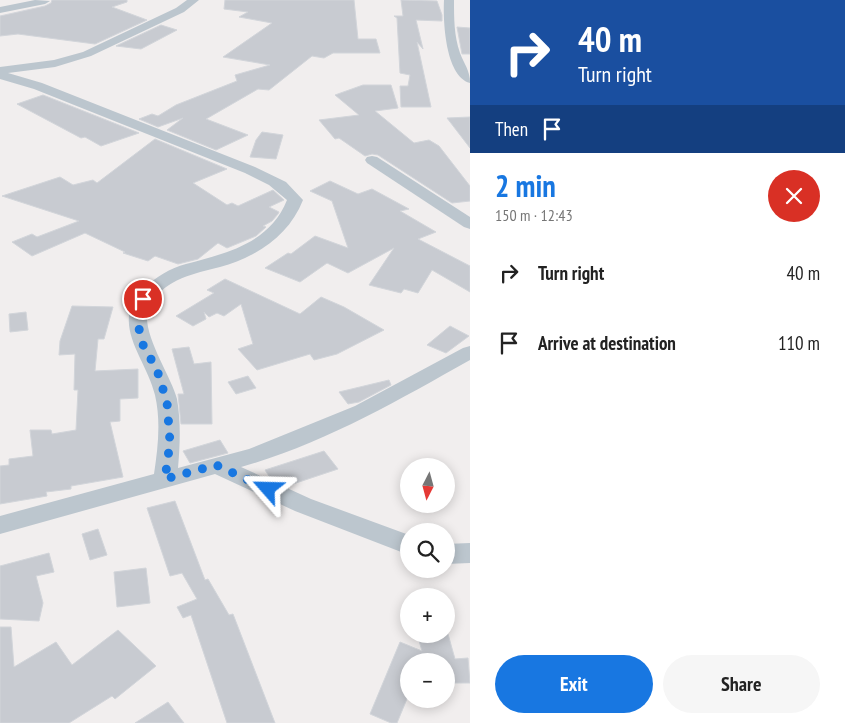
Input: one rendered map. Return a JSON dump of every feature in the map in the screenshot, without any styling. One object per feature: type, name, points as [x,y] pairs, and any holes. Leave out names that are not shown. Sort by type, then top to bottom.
[{"type":"street","points":[[0,73],[55,63],[87,54],[180,10],[194,0]]},
{"type":"street","points":[[449,0],[448,22],[458,64],[470,79]]},
{"type":"street","points":[[0,10],[45,1]]},
{"type":"street","points":[[0,73],[227,160],[271,180],[288,190],[295,200],[292,212],[277,230],[256,245],[217,262],[181,271],[143,299],[136,314],[142,343],[157,370],[167,402],[170,442],[165,479]]},
{"type":"street","points":[[372,160],[470,224]]},
{"type":"street","points":[[0,525],[256,455],[363,411],[470,352]]},
{"type":"street","points":[[216,465],[303,505],[400,542]]},
{"type":"street","points":[[455,554],[470,554]]},
{"type":"building","points":[[52,0],[127,0],[127,2],[112,7],[147,20],[95,44],[18,34],[0,36],[0,16],[45,6],[51,3]]},
{"type":"building","points":[[225,0],[354,0],[358,39],[376,39],[380,53],[333,53],[324,58],[312,56],[269,90],[258,89],[206,119],[248,135],[216,150],[167,130],[183,118],[158,127],[139,119],[152,114],[158,116],[176,105],[237,81],[235,75],[270,65],[223,57],[272,23],[239,17],[248,12],[224,9]]},
{"type":"building","points":[[401,0],[437,1],[442,15],[442,21],[416,20],[423,49],[417,42],[431,107],[401,107],[400,86],[408,86],[410,75],[400,73],[397,18],[394,16],[403,16]]},
{"type":"building","points":[[161,25],[177,30],[141,49],[116,46]]},
{"type":"building","points":[[457,27],[470,28],[470,54],[462,54]]},
{"type":"building","points":[[363,85],[391,85],[398,108],[375,111],[414,143],[429,140],[439,146],[470,186],[470,201],[452,203],[378,155],[365,156],[339,138],[335,139],[319,120],[359,115],[335,95]]},
{"type":"building","points":[[43,95],[139,133],[101,146],[85,137],[81,138],[17,104]]},
{"type":"building","points":[[470,117],[470,148],[447,118]]},
{"type":"building","points":[[262,132],[283,135],[276,159],[250,157],[256,140]]},
{"type":"building","points":[[155,139],[227,169],[193,183],[227,205],[232,203],[238,206],[273,190],[284,200],[269,207],[279,212],[278,214],[272,221],[263,226],[266,227],[256,236],[227,248],[218,243],[198,259],[178,264],[155,256],[148,261],[123,253],[125,252],[85,233],[32,256],[12,242],[32,234],[37,237],[79,221],[2,196],[60,177],[73,185],[93,180],[97,183]]},
{"type":"building","points":[[330,181],[358,194],[372,189],[409,209],[400,211],[436,232],[418,239],[470,266],[470,292],[432,270],[418,293],[404,289],[401,293],[369,285],[394,248],[348,273],[327,263],[300,282],[265,268],[288,253],[291,254],[315,236],[348,248],[332,201],[310,191]]},
{"type":"building","points":[[225,279],[300,314],[321,297],[344,307],[384,330],[337,354],[314,360],[310,354],[257,370],[238,349],[253,344],[241,304],[224,316],[217,313],[209,317],[204,312],[206,319],[193,326],[176,316],[214,293],[207,290]]},
{"type":"building","points":[[72,306],[113,307],[104,339],[98,339],[95,371],[138,369],[138,398],[120,399],[120,421],[110,422],[123,477],[71,486],[71,489],[46,492],[47,496],[0,504],[0,466],[9,465],[9,459],[33,456],[30,430],[51,430],[52,434],[76,430],[78,390],[74,390],[75,354],[59,355],[60,341]]},
{"type":"building","points":[[26,312],[28,330],[10,332],[9,314]]},
{"type":"building","points":[[450,326],[469,336],[446,353],[427,345]]},
{"type":"building","points":[[189,347],[194,364],[211,362],[212,424],[181,424],[178,394],[184,394],[172,349]]},
{"type":"building","points":[[248,376],[256,388],[236,394],[228,382]]},
{"type":"building","points":[[389,380],[391,385],[359,402],[348,404],[339,392]]},
{"type":"building","points":[[220,440],[228,453],[190,463],[183,451]]},
{"type":"building","points":[[324,451],[338,469],[287,486],[271,479],[265,470]]},
{"type":"building","points":[[175,501],[205,580],[208,579],[229,615],[233,614],[275,723],[227,723],[191,615],[183,618],[177,607],[197,599],[182,573],[170,576],[147,508]]},
{"type":"building","points":[[98,529],[107,555],[90,560],[82,534]]},
{"type":"building","points":[[49,553],[54,572],[36,576],[43,603],[39,621],[0,619],[0,566]]},
{"type":"building","points":[[146,568],[150,603],[117,607],[114,572]]},
{"type":"building","points":[[0,627],[11,627],[14,667],[56,642],[72,665],[118,630],[156,666],[115,699],[112,696],[69,723],[0,723]]},
{"type":"building","points":[[400,642],[422,651],[420,643],[451,643],[453,653],[400,653],[400,708],[403,708],[397,723],[391,723],[370,714]]},
{"type":"building","points":[[468,658],[470,683],[455,683],[455,659]]},
{"type":"building","points":[[168,702],[184,723],[135,723]]},
{"type":"route","points":[[143,299],[136,314],[142,343],[157,370],[167,402],[170,442],[165,479],[216,465],[268,489]]}]
